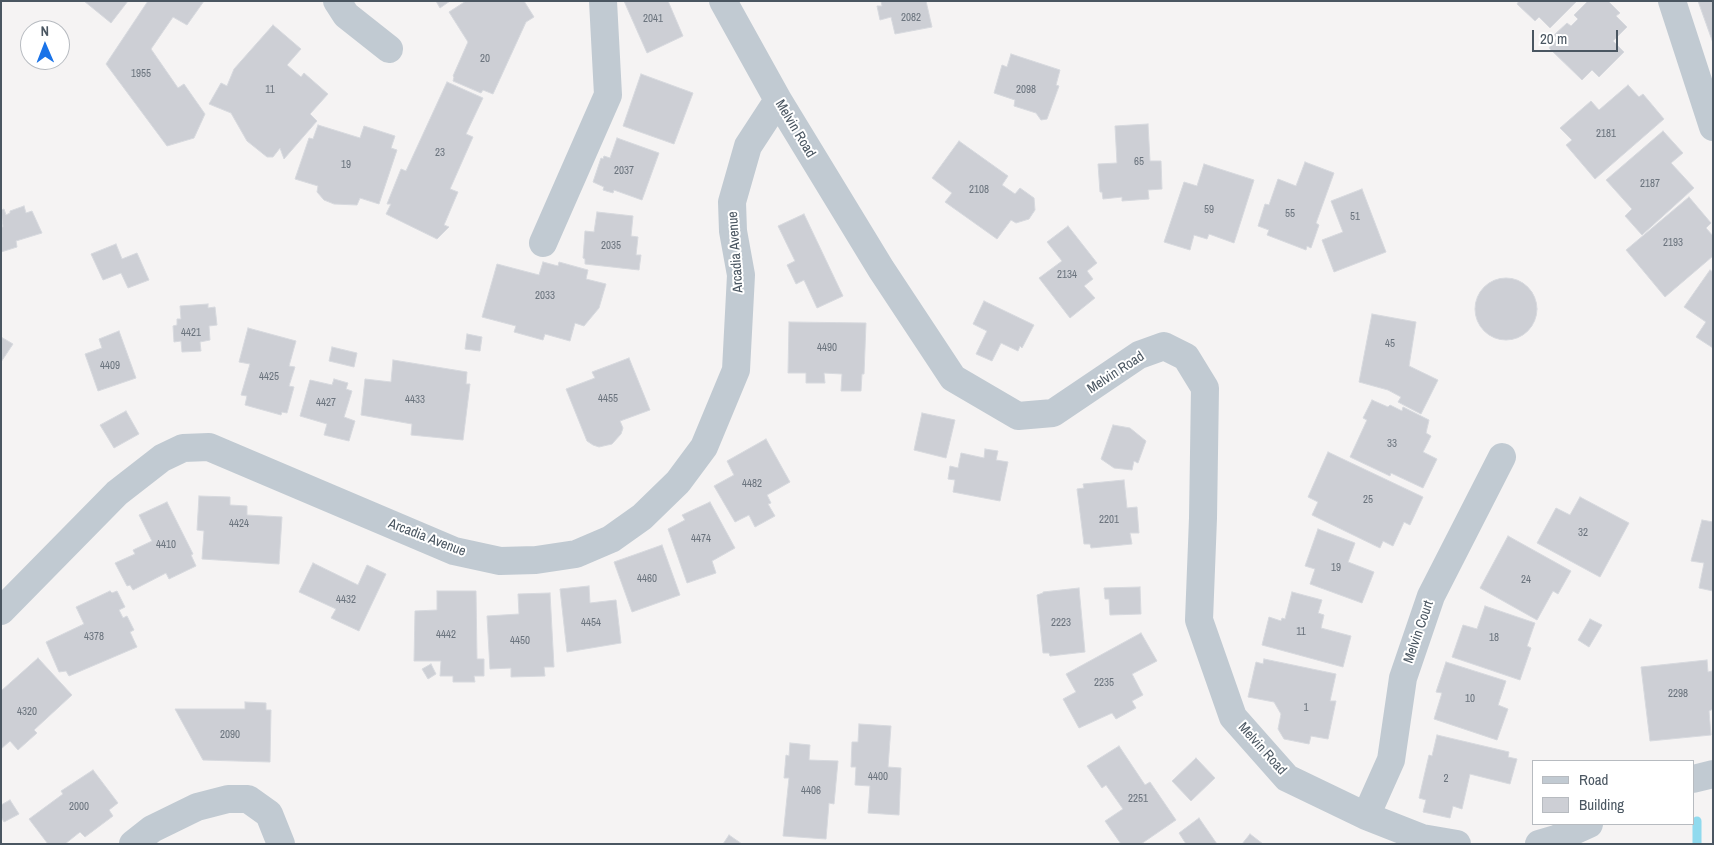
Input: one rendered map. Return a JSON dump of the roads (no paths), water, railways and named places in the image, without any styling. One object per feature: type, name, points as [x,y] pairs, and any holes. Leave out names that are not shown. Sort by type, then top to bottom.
[{"type":"street","points":[[337,1],[346,15],[389,50]]},
{"type":"street","points":[[542,243],[608,95],[603,1]]},
{"type":"street","name":"Melvin Road","points":[[723,1],[778,100],[881,270],[953,378],[1018,416],[1053,413],[1139,354],[1164,346],[1186,357],[1204,388],[1204,509],[1199,620],[1233,717],[1287,778],[1366,816],[1422,838],[1457,844]]},
{"type":"street","points":[[1672,1],[1713,127]]},
{"type":"street","name":"Arcadia Avenue","points":[[1,611],[117,493],[162,458],[183,448],[209,447],[454,551],[500,561],[536,560],[576,554],[611,539],[642,517],[678,482],[704,447],[736,370],[740,275],[733,231],[732,202],[748,146],[778,100]]},
{"type":"street","name":"Melvin Court","points":[[1366,816],[1391,760],[1403,678],[1431,596],[1502,458]]},
{"type":"street","points":[[1694,779],[1713,774]]},
{"type":"street","points":[[133,844],[152,829],[197,807],[228,799],[248,799],[269,814],[286,842]]},
{"type":"street","points":[[1539,844],[1556,839],[1587,825]]},
{"type":"waterway","points":[[1697,821],[1697,844]]}]
